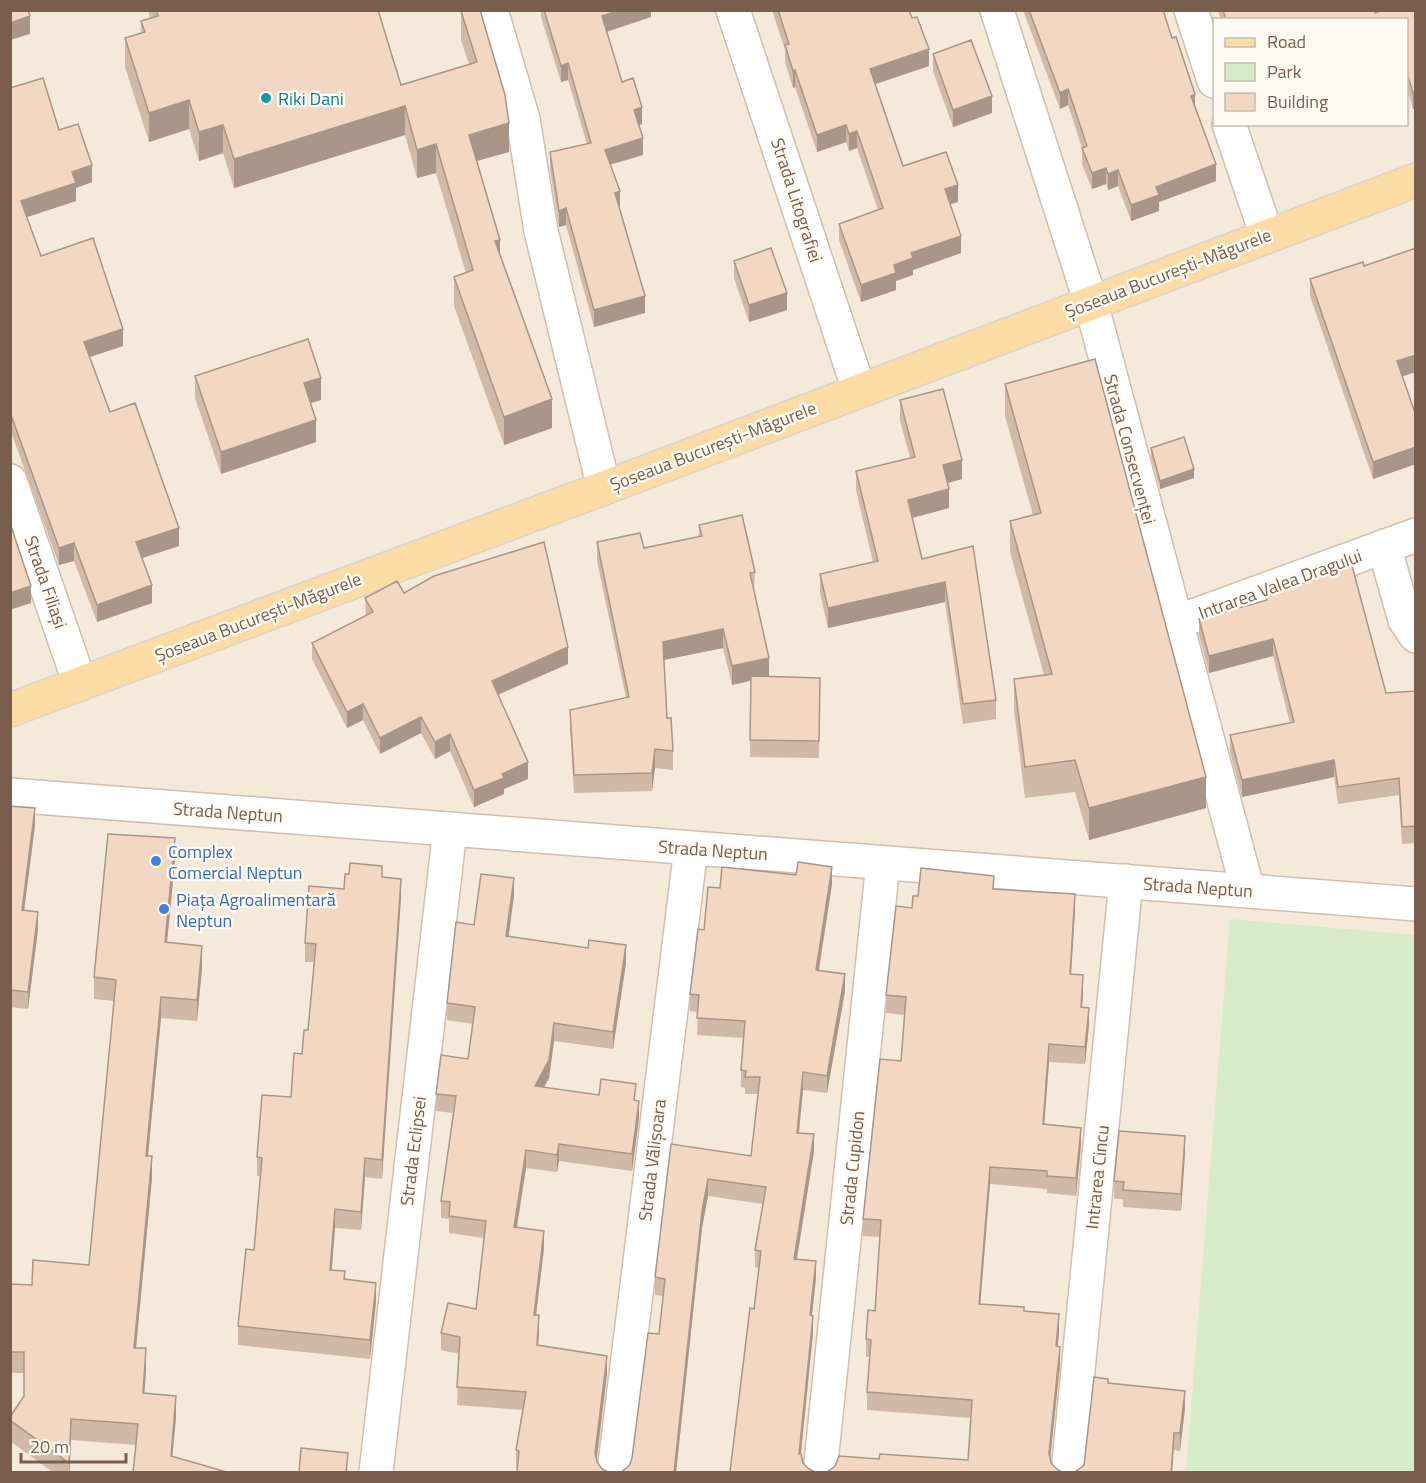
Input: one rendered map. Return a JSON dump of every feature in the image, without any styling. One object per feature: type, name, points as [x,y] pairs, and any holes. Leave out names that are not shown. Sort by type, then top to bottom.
[{"type":"main road","name":"Șoseaua București-Măgurele","points":[[10,710],[1416,180]]},
{"type":"street","points":[[491,10],[523,119],[541,231],[604,488]]},
{"type":"street","name":"Strada Litografiei","points":[[733,10],[860,390]]},
{"type":"street","name":"Strada Consecvenței","points":[[997,10],[1091,303],[1248,891]]},
{"type":"street","points":[[1191,10],[1213,75]]},
{"type":"street","points":[[1230,126],[1267,236]]},
{"type":"street","name":"Strada Filiași","points":[[10,481],[80,684]]},
{"type":"street","name":"Intrarea Valea Dragului","points":[[1177,622],[1416,535]]},
{"type":"street","name":"Intrarea Valea Dragului","points":[[1384,546],[1405,620],[1416,636]]},
{"type":"street","name":"Strada Neptun","points":[[10,795],[1416,904]]},
{"type":"street","name":"Strada Eclipsei","points":[[376,1473],[450,829]]},
{"type":"street","name":"Strada Vălișoara","points":[[614,1473],[691,848]]},
{"type":"street","name":"Strada Cupidon","points":[[820,1473],[883,863]]},
{"type":"street","name":"Intrarea Cincu","points":[[1068,1473],[1125,881]]},
{"type":"shaded area","points":[[11,11],[1415,11],[1415,1472],[11,1472]]},
{"type":"green space","points":[[1230,919],[1415,935],[1415,1472],[1186,1472]]},
{"type":"building","points":[[10,10],[28,10],[30,16],[10,23]]},
{"type":"building","points":[[157,10],[378,10],[401,85],[477,62],[461,11],[480,10],[505,95],[509,123],[469,135],[500,240],[495,241],[552,399],[504,417],[454,277],[473,270],[436,144],[417,150],[405,106],[234,159],[223,125],[199,132],[189,100],[149,113],[125,38],[145,32],[141,21],[158,16]]},
{"type":"building","points":[[544,10],[620,10],[602,16],[622,82],[633,78],[642,107],[634,110],[643,138],[605,150],[620,191],[615,193],[645,296],[594,310],[566,208],[559,211],[550,152],[591,143],[568,63],[561,66]]},
{"type":"building","points":[[778,10],[909,10],[912,18],[917,17],[929,49],[870,69],[903,166],[946,152],[958,185],[945,189],[961,236],[911,253],[913,258],[894,265],[896,273],[861,285],[839,224],[883,208],[857,131],[849,134],[846,125],[817,135],[795,70],[793,71],[785,45],[789,44]]},
{"type":"building","points":[[1029,10],[1163,10],[1172,38],[1176,37],[1195,94],[1191,96],[1216,164],[1156,187],[1159,195],[1131,205],[1118,170],[1108,174],[1106,168],[1092,173],[1082,148],[1087,146],[1068,89],[1060,93]]},
{"type":"building","points":[[1223,10],[1375,10],[1375,13],[1383,10],[1416,10],[1416,92],[1413,93],[1408,76],[1408,18],[1225,18]]},
{"type":"building","points":[[971,40],[992,96],[953,110],[933,54]]},
{"type":"building","points":[[43,78],[59,130],[78,124],[92,165],[72,172],[76,183],[21,201],[41,256],[93,238],[123,329],[84,342],[110,412],[135,403],[179,528],[136,542],[152,585],[97,605],[74,543],[59,548],[10,412],[10,88]]},
{"type":"building","points":[[771,248],[787,293],[749,305],[734,261]]},
{"type":"building","points":[[1416,248],[1416,355],[1397,361],[1416,416],[1416,447],[1373,462],[1310,279],[1363,262],[1364,266]]},
{"type":"building","points":[[308,339],[321,378],[304,383],[316,420],[221,452],[195,376]]},
{"type":"building","points":[[1095,359],[1206,777],[1089,808],[1075,760],[1025,767],[1014,679],[1052,674],[1010,521],[1041,513],[1005,384]]},
{"type":"building","points":[[943,389],[962,460],[943,465],[949,489],[908,500],[922,559],[973,546],[996,700],[963,704],[945,582],[828,608],[820,574],[878,561],[856,471],[915,457],[900,400]]},
{"type":"building","points":[[1184,437],[1194,469],[1160,481],[1151,448]]},
{"type":"building","points":[[742,515],[755,572],[750,573],[769,658],[732,666],[723,629],[663,642],[667,718],[671,718],[673,751],[655,749],[652,773],[574,775],[570,710],[629,697],[597,542],[640,533],[644,548],[702,536],[699,525]]},
{"type":"building","points":[[10,523],[31,586],[10,593]]},
{"type":"building","points":[[544,542],[568,647],[492,681],[528,762],[502,774],[504,778],[474,790],[450,734],[435,742],[421,717],[380,738],[363,704],[347,712],[312,643],[373,612],[365,598],[397,581],[404,593],[434,576]]},
{"type":"building","points":[[1352,566],[1386,693],[1416,691],[1416,826],[1402,827],[1399,778],[1338,787],[1334,760],[1242,780],[1230,735],[1294,722],[1273,639],[1209,656],[1199,619],[1267,600],[1266,593],[1318,579],[1317,575]]},
{"type":"building","points":[[751,676],[820,678],[819,741],[750,740]]},
{"type":"building","points":[[10,806],[35,808],[22,910],[38,912],[28,992],[10,990]]},
{"type":"building","points":[[108,834],[175,838],[165,942],[202,946],[197,1000],[161,997],[146,1156],[152,1156],[134,1348],[146,1348],[143,1393],[176,1396],[171,1456],[230,1473],[133,1473],[138,1424],[71,1419],[69,1463],[10,1420],[24,1396],[24,1352],[10,1352],[10,1284],[32,1285],[33,1260],[89,1265],[116,980],[94,977]]},
{"type":"building","points":[[798,862],[832,867],[816,970],[845,974],[827,1076],[803,1072],[797,1133],[814,1134],[794,1259],[816,1261],[810,1315],[813,1316],[799,1454],[801,1454],[803,1463],[817,1473],[730,1472],[750,1308],[754,1309],[761,1251],[755,1250],[766,1187],[708,1179],[702,1211],[674,1473],[618,1473],[629,1466],[632,1458],[648,1333],[659,1334],[665,1279],[655,1277],[671,1144],[751,1156],[760,1077],[745,1077],[746,1071],[741,1070],[745,1021],[697,1018],[699,995],[690,994],[698,929],[704,930],[708,887],[720,888],[722,867],[796,875]]},
{"type":"building","points":[[350,863],[382,866],[382,877],[401,879],[382,1160],[365,1158],[361,1212],[335,1209],[330,1270],[345,1271],[344,1279],[376,1283],[370,1340],[238,1326],[246,1249],[254,1250],[262,1158],[257,1157],[262,1095],[291,1097],[294,1053],[302,1054],[304,1030],[308,1030],[316,944],[305,943],[309,886],[344,889],[345,874],[349,874]]},
{"type":"building","points":[[921,868],[994,876],[993,889],[1075,894],[1070,974],[1083,975],[1081,1007],[1089,1008],[1085,1047],[1049,1044],[1043,1124],[1081,1128],[1076,1178],[1047,1176],[1047,1171],[990,1167],[979,1304],[1024,1307],[1024,1311],[1059,1314],[1056,1346],[1060,1347],[1049,1453],[1051,1463],[1064,1473],[824,1473],[835,1466],[839,1456],[879,1459],[880,1454],[968,1460],[972,1400],[867,1392],[871,1340],[866,1339],[868,1310],[875,1311],[881,1220],[863,1219],[880,1059],[901,1061],[906,997],[886,995],[896,906],[912,908],[913,896],[918,896]]},
{"type":"building","points":[[481,874],[514,878],[506,936],[588,948],[589,940],[626,945],[613,1032],[554,1023],[549,1060],[535,1086],[599,1095],[601,1079],[636,1084],[634,1100],[639,1101],[632,1154],[559,1144],[557,1155],[526,1150],[514,1227],[544,1231],[534,1315],[539,1315],[537,1345],[607,1356],[595,1453],[602,1469],[610,1473],[517,1473],[519,1451],[516,1450],[526,1392],[457,1387],[460,1337],[441,1333],[448,1303],[476,1309],[486,1221],[449,1216],[450,1202],[441,1201],[456,1096],[436,1094],[441,1055],[468,1059],[475,1007],[447,1003],[456,922],[474,925]]},
{"type":"building","points":[[1119,1131],[1185,1136],[1181,1194],[1123,1190],[1124,1182],[1114,1181]]},
{"type":"building","points":[[1094,1377],[1108,1379],[1108,1383],[1185,1391],[1180,1433],[1174,1433],[1171,1473],[1072,1473],[1084,1465]]},
{"type":"building","points":[[301,1448],[348,1453],[346,1473],[299,1473]]},
{"type":"place","name":"Riki Dani","points":[[266,98]]},
{"type":"place","name":"Complex Comercial Neptun","points":[[156,861]]},
{"type":"place","name":"Piața Agroalimentară Neptun","points":[[164,909]]}]
